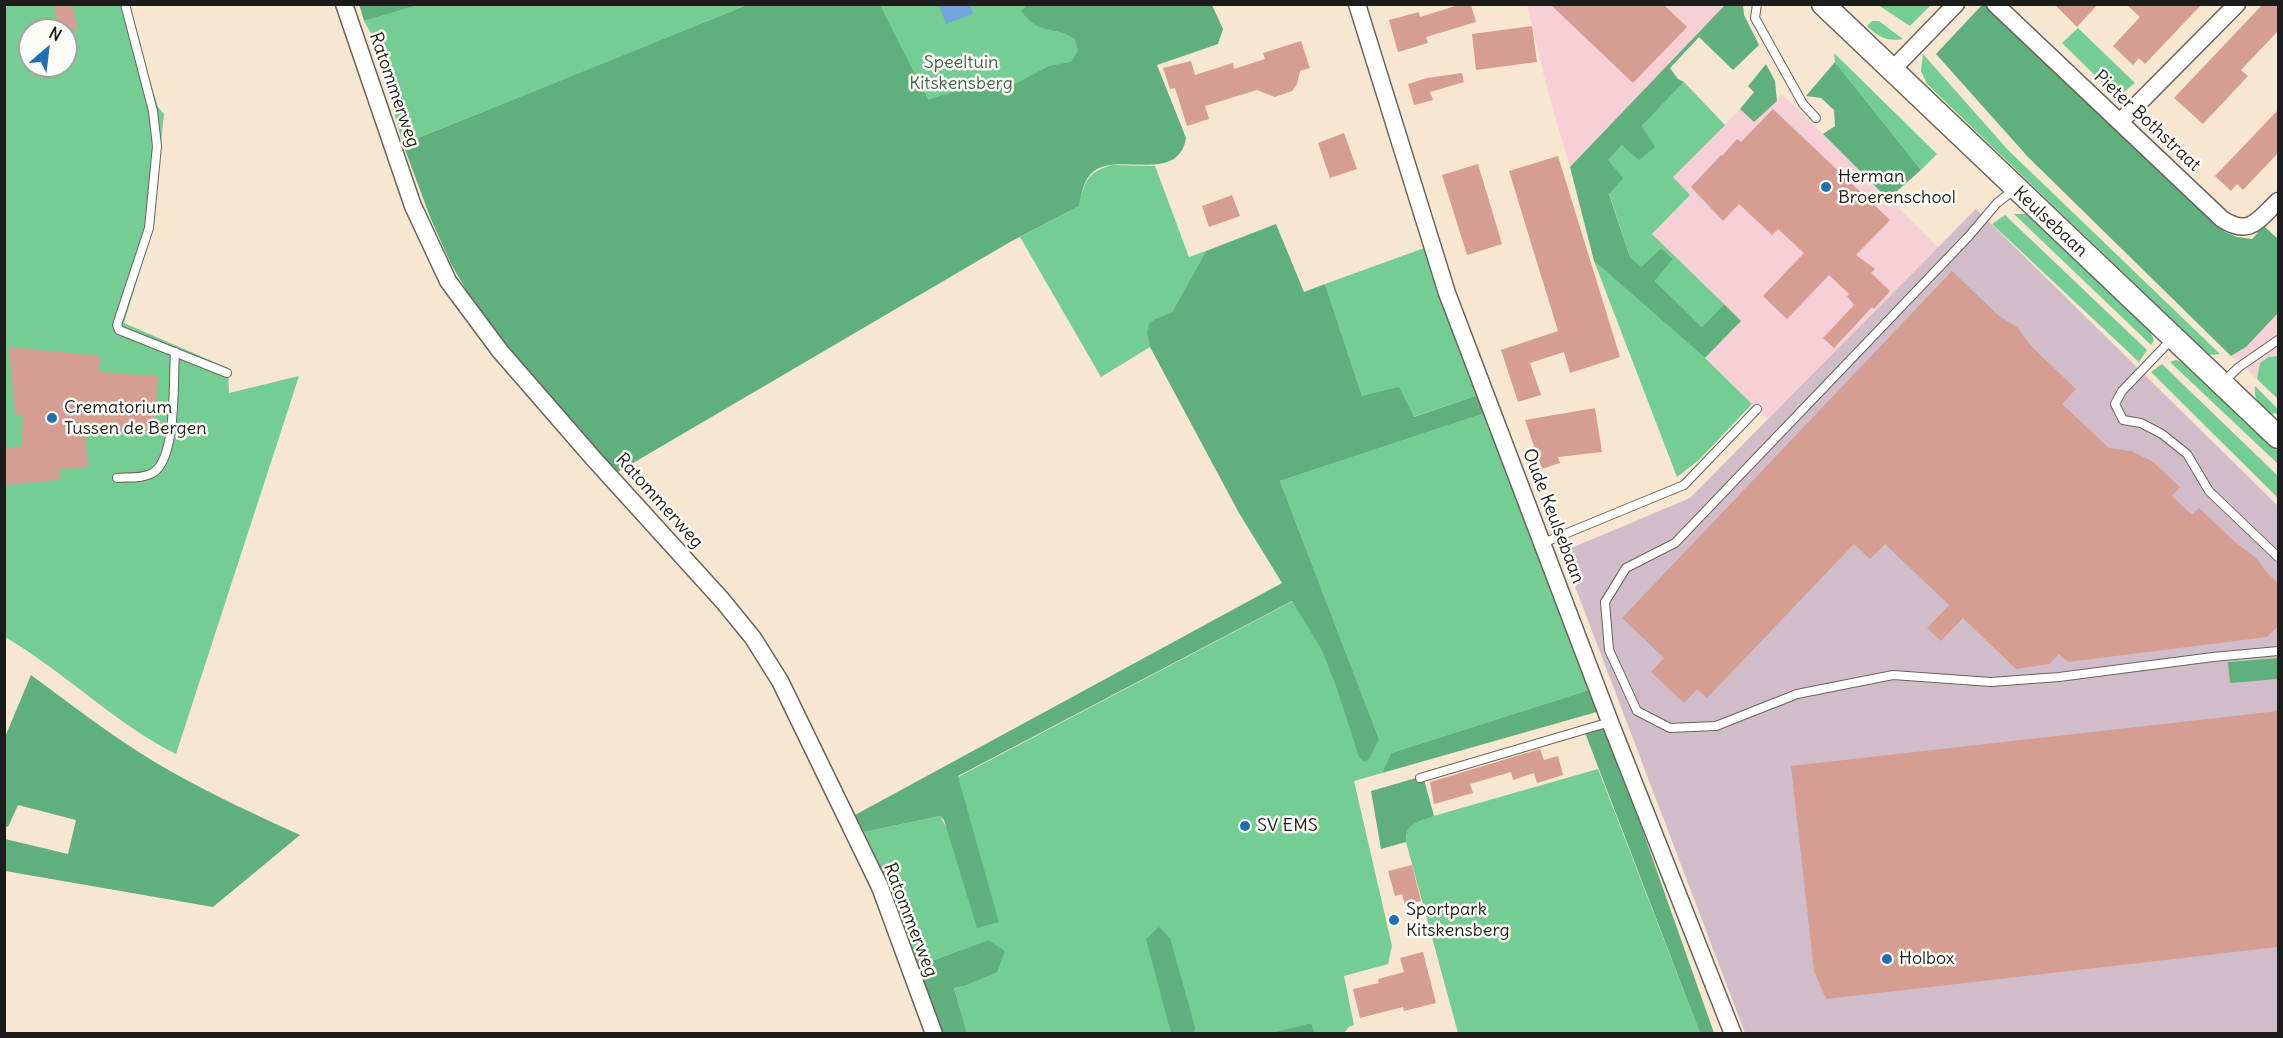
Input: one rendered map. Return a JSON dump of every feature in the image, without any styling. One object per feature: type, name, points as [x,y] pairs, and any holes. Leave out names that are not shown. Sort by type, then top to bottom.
[{"type":"street","name":"Ratommerweg","points":[[344,4],[413,206],[448,281],[508,360],[722,600],[753,638],[780,681],[880,887],[934,1034]]},
{"type":"street","name":"Oude Keulsebaan","points":[[1357,4],[1448,293],[1610,722],[1733,1034]]},
{"type":"street","name":"Keulsebaan","points":[[1823,4],[2278,437]]},
{"type":"street","points":[[1892,70],[1956,4]]},
{"type":"street","name":"Pieter Bothstraat","points":[[1995,4],[2222,219],[2234,226],[2244,228],[2255,222],[2278,201]]},
{"type":"street","points":[[2120,122],[2237,4]]},
{"type":"lane","points":[[125,4],[153,111],[157,146],[149,228],[117,325],[119,330],[227,373]]},
{"type":"lane","points":[[1757,4],[1755,18],[1803,104],[1816,118]]},
{"type":"lane","points":[[2015,189],[1997,203],[1969,236],[1675,543],[1626,568],[1605,602],[1607,631],[1609,651],[1638,711],[1670,728],[1716,726],[1797,694],[1893,675],[1991,681],[2059,677],[2278,651]]},
{"type":"lane","points":[[2173,338],[2122,391],[2115,404],[2123,420],[2141,423],[2162,434],[2187,454],[2209,491],[2278,557]]},
{"type":"lane","points":[[2221,383],[2239,367],[2278,340]]},
{"type":"lane","points":[[117,478],[153,473],[165,459],[171,439],[175,352]]},
{"type":"lane","points":[[1543,543],[1684,485],[1757,409]]},
{"type":"lane","points":[[1420,778],[1610,722]]},
{"type":"shaded area","points":[[1527,5],[1726,5],[1570,167],[1548,92]]},
{"type":"shaded area","points":[[1782,94],[1938,247],[1768,420],[1705,358],[1741,321],[1652,234],[1690,195],[1672,178],[1740,109],[1754,122]]},
{"type":"shaded area","points":[[1976,209],[2278,506],[2278,658],[2228,662],[2262,680],[2278,679],[2278,1033],[1745,1033],[1562,552],[1690,498]]},
{"type":"shaded area","points":[[2278,313],[2278,356],[2268,357],[2260,363],[2257,379],[2231,356],[2246,347]]},
{"type":"green space","points":[[359,4],[417,4],[417,5],[364,21]]},
{"type":"green space","points":[[417,4],[747,5],[403,144],[372,35],[364,21]]},
{"type":"green space","name":"Speeltuin Kitskensberg","points":[[1212,4],[1213,11],[925,161],[845,5]]},
{"type":"green space","points":[[1726,4],[1743,5],[1744,15],[1759,45],[1733,70],[1699,37],[1670,68],[1678,79],[1684,82],[1642,126],[1655,147],[1639,160],[1622,145],[1608,160],[1623,178],[1609,194],[1630,257],[1641,267],[1661,248],[1673,259],[1655,281],[1702,327],[1724,304],[1741,321],[1705,358],[1594,261],[1570,167]]},
{"type":"green space","points":[[5,5],[127,5],[158,107],[164,114],[152,231],[124,323],[228,368],[229,393],[299,376],[176,754],[153,742],[110,713],[5,637]]},
{"type":"green space","points":[[747,5],[880,5],[928,100],[983,82],[1015,84],[1049,66],[1071,62],[1078,51],[1075,39],[1035,24],[1021,11],[1027,5],[1212,5],[1223,29],[1218,44],[1157,65],[1186,138],[1181,152],[1171,160],[1159,164],[1104,166],[1093,172],[1085,183],[1079,206],[1010,242],[616,473],[509,348],[471,298],[451,264],[430,217],[403,144]]},
{"type":"green space","points":[[1878,5],[1931,5],[1910,26]]},
{"type":"green space","points":[[1982,5],[1986,5],[2225,232],[2237,237],[2252,239],[2264,226],[2278,239],[2278,313],[2246,347],[2231,356],[2028,157],[1936,54]]},
{"type":"green space","points":[[1872,21],[1879,21],[1903,39],[1893,40],[1879,36],[1867,26]]},
{"type":"green space","points":[[2078,28],[2135,83],[2116,96],[2062,43]]},
{"type":"green space","points":[[1834,53],[1937,154],[1921,170],[1835,62]]},
{"type":"green space","points":[[1923,54],[2008,150],[2220,354],[2209,355],[1927,84],[1921,71]]},
{"type":"green space","points":[[1835,62],[1921,170],[1888,199],[1823,134],[1835,126],[1834,110],[1821,98],[1806,96]]},
{"type":"green space","points":[[1766,64],[1775,81],[1777,101],[1754,122],[1740,109],[1754,92],[1748,86]]},
{"type":"green space","points":[[1684,82],[1725,125],[1673,177],[1690,195],[1652,234],[1724,304],[1702,327],[1655,281],[1673,259],[1661,248],[1640,268],[1630,257],[1609,193],[1607,160],[1622,145],[1654,147],[1642,126]]},
{"type":"green space","points":[[1112,165],[1155,166],[1189,257],[1206,251],[1172,312],[1155,319],[1147,334],[1150,347],[1101,377],[1020,237],[1079,206],[1088,179],[1097,171]]},
{"type":"green space","points":[[2014,214],[2026,214],[2150,331],[2154,340],[2151,345]]},
{"type":"green space","points":[[2005,215],[2147,350],[2139,362],[1992,224]]},
{"type":"green space","points":[[1276,224],[1304,292],[1325,284],[1362,396],[1399,387],[1414,417],[1478,395],[1485,413],[1280,481],[1379,739],[1369,759],[1364,762],[1359,757],[1321,649],[1292,601],[958,776],[999,922],[977,928],[944,820],[940,816],[864,832],[855,815],[1282,583],[1239,513],[1150,347],[1147,334],[1149,324],[1172,312],[1206,251]]},
{"type":"green space","points":[[1427,247],[1478,395],[1413,417],[1362,396],[1325,284]]},
{"type":"green space","points":[[1594,261],[1705,358],[1752,404],[1699,460],[1677,477]]},
{"type":"green space","points":[[2278,356],[2278,399],[2257,379],[2260,363],[2268,357]]},
{"type":"green space","points":[[2176,360],[2183,362],[2278,452],[2278,464],[2170,362]]},
{"type":"green space","points":[[2162,364],[2278,476],[2278,498],[2151,372]]},
{"type":"green space","points":[[2255,386],[2278,409],[2278,415],[2275,413],[2271,415],[2258,403]]},
{"type":"green space","points":[[1485,413],[1592,689],[1391,753],[1382,773],[1354,781],[1392,946],[1388,964],[1344,976],[1354,1025],[1344,1033],[1315,1033],[1311,1023],[1272,1034],[967,1033],[954,988],[964,986],[988,940],[918,966],[884,876],[864,832],[940,816],[999,923],[958,777],[1293,601],[1321,649],[1338,692],[1379,739],[1280,481]]},
{"type":"green space","points":[[2278,658],[2278,679],[2230,683],[2228,662]]},
{"type":"green space","points":[[31,675],[100,726],[153,761],[219,797],[300,835],[213,907],[5,871],[5,839],[68,854],[76,820],[18,805],[8,827],[5,826],[5,737]]},
{"type":"green space","points":[[1592,689],[1600,711],[1382,773],[1391,753]]},
{"type":"green space","points":[[1605,724],[1714,1033],[1700,1033],[1584,730]]},
{"type":"green space","points":[[1598,769],[1700,1033],[1458,1033],[1406,842],[1408,830],[1416,821]]},
{"type":"green space","points":[[1423,776],[1434,816],[1418,821],[1410,827],[1406,842],[1381,849],[1371,791]]},
{"type":"green space","points":[[1159,927],[1170,938],[1195,1027],[1194,1033],[1171,1033],[1146,939]]},
{"type":"green space","points":[[988,940],[1005,951],[997,972],[954,988],[967,1033],[943,1033],[918,966]]},
{"type":"green space","points":[[1311,1023],[1315,1033],[1272,1033]]},
{"type":"water","points":[[939,5],[970,5],[973,14],[946,24]]},
{"type":"building","points":[[72,4],[75,18],[57,18],[54,7]]},
{"type":"building","points":[[1462,4],[1471,5],[1476,22],[1426,37],[1428,43],[1398,52],[1389,20],[1419,12],[1420,17]]},
{"type":"building","points":[[1550,4],[1663,4],[1687,27],[1633,83]]},
{"type":"building","points":[[2054,4],[2098,4],[2077,27]]},
{"type":"building","points":[[2126,4],[2202,4],[2145,64],[2139,58],[2133,65],[2113,46],[2140,17]]},
{"type":"building","points":[[2263,4],[2278,4],[2278,31],[2241,70],[2248,76],[2203,124],[2174,98]]},
{"type":"building","points":[[1532,26],[1537,62],[1476,70],[1472,34]]},
{"type":"building","points":[[1301,41],[1310,68],[1300,71],[1297,84],[1292,91],[1275,97],[1257,90],[1205,106],[1209,119],[1187,126],[1175,88],[1170,89],[1163,68],[1191,61],[1195,75],[1233,63],[1234,69],[1265,59],[1263,53]]},
{"type":"building","points":[[1462,73],[1464,82],[1430,92],[1433,100],[1414,105],[1408,84],[1427,78]]},
{"type":"building","points":[[1773,109],[1890,220],[1856,255],[1875,269],[1871,273],[1890,291],[1834,348],[1823,338],[1854,305],[1847,296],[1849,294],[1829,275],[1787,319],[1763,296],[1804,253],[1778,229],[1772,235],[1739,204],[1723,221],[1691,187],[1737,139],[1741,142]]},
{"type":"building","points":[[2278,110],[2278,153],[2243,190],[2237,184],[2231,191],[2215,176]]},
{"type":"building","points":[[1344,133],[1357,169],[1330,178],[1318,143]]},
{"type":"building","points":[[1558,156],[1620,357],[1570,373],[1564,352],[1530,363],[1541,395],[1518,402],[1501,350],[1558,331],[1509,171]]},
{"type":"building","points":[[1478,164],[1502,244],[1467,255],[1442,175]]},
{"type":"building","points":[[1232,195],[1240,216],[1209,227],[1202,206]]},
{"type":"building","points":[[1952,271],[1998,315],[2018,328],[2030,345],[2076,389],[2062,404],[2109,448],[2131,451],[2152,461],[2180,487],[2172,496],[2192,515],[2199,508],[2235,542],[2256,558],[2278,584],[2278,626],[2267,637],[2068,662],[2059,654],[2049,664],[2016,669],[1963,618],[1941,641],[1927,628],[1949,605],[1885,544],[1870,559],[1854,544],[1707,698],[1697,689],[1684,703],[1651,672],[1664,658],[1622,618]]},
{"type":"building","name":"Crematorium Tussen de Bergen","points":[[9,347],[100,356],[99,372],[158,376],[154,431],[84,426],[88,467],[59,469],[60,480],[4,485],[4,448],[21,447],[23,415],[15,415]]},
{"type":"building","points":[[1595,408],[1602,452],[1558,457],[1560,463],[1542,469],[1525,420]]},
{"type":"building","points":[[2278,711],[2278,947],[1826,999],[1814,971],[1791,766]]},
{"type":"building","points":[[1540,749],[1544,760],[1558,756],[1563,775],[1537,783],[1534,773],[1513,780],[1511,772],[1470,784],[1473,793],[1434,804],[1430,782]]},
{"type":"building","points":[[1412,865],[1421,901],[1405,905],[1402,894],[1395,896],[1388,871]]},
{"type":"building","points":[[1423,952],[1436,1003],[1404,1011],[1403,1007],[1360,1018],[1353,989],[1379,983],[1378,979],[1404,972],[1400,958]]},
{"type":"place","name":"Herman Broerenschool","points":[[1826,187]]},
{"type":"place","name":"Crematorium Tussen de Bergen","points":[[52,418]]},
{"type":"place","name":"SV EMS","points":[[1245,826]]},
{"type":"place","name":"Sportpark Kitskensberg","points":[[1394,920]]},
{"type":"place","name":"Holbox","points":[[1887,959]]}]
